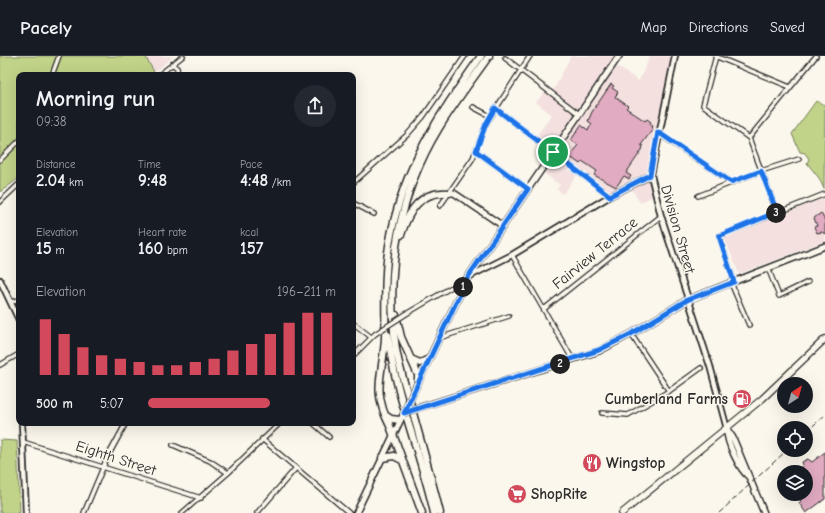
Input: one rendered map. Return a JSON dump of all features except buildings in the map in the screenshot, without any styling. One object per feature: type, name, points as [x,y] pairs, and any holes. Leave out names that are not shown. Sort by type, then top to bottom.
[{"type":"highway","points":[[422,513],[392,435],[390,426],[383,412],[379,390],[385,338],[387,260],[399,200],[410,171],[434,125],[481,56]]},
{"type":"highway","points":[[440,513],[396,350],[391,286],[395,249],[401,218],[424,155],[442,123],[489,56]]},
{"type":"highway","points":[[395,249],[406,221],[419,202],[432,193],[449,193]]},
{"type":"highway","points":[[391,286],[398,325],[418,376],[418,381]]},
{"type":"highway","points":[[385,294],[390,355],[434,513]]},
{"type":"highway","points":[[410,358],[417,363],[429,359]]},
{"type":"highway","points":[[383,412],[390,419],[402,416]]},
{"type":"highway","points":[[382,458],[394,456],[403,461]]},
{"type":"main road","points":[[356,513],[468,277],[618,56]]},
{"type":"main road","points":[[449,193],[454,193],[503,226]]},
{"type":"main road","points":[[402,416],[418,408],[574,360],[608,346],[631,334],[687,300],[825,246]]},
{"type":"main road","points":[[622,513],[762,400],[825,340]]},
{"type":"main road","name":"Division Street","points":[[727,429],[728,440],[742,469],[749,477],[764,513]]},
{"type":"street","points":[[53,72],[59,56]]},
{"type":"street","points":[[163,72],[183,56]]},
{"type":"street","points":[[356,180],[411,131],[423,117],[465,56]]},
{"type":"street","points":[[440,206],[476,151],[490,116],[530,56]]},
{"type":"street","name":"Division Street","points":[[675,56],[650,175],[660,216],[710,366],[727,429]]},
{"type":"street","points":[[777,212],[749,138],[703,105],[716,56],[790,87]]},
{"type":"street","points":[[749,138],[816,56]]},
{"type":"street","points":[[505,58],[578,114]]},
{"type":"street","points":[[172,64],[177,68],[178,72]]},
{"type":"street","points":[[473,107],[490,116]]},
{"type":"street","points":[[495,108],[610,196]]},
{"type":"street","points":[[658,132],[731,182]]},
{"type":"street","points":[[0,160],[16,144]]},
{"type":"street","points":[[476,151],[528,189]]},
{"type":"street","points":[[698,196],[761,171],[799,159]]},
{"type":"street","points":[[356,353],[371,336],[406,314],[468,277],[512,255],[610,196],[650,175]]},
{"type":"street","points":[[0,202],[16,187]]},
{"type":"street","points":[[748,325],[719,236],[825,194]]},
{"type":"street","points":[[356,205],[374,214]]},
{"type":"street","name":"Fairview Terrace","points":[[544,309],[660,216]]},
{"type":"street","points":[[512,255],[574,360]]},
{"type":"street","points":[[768,268],[778,296],[808,282]]},
{"type":"street","points":[[0,280],[2,291],[11,302],[16,313]]},
{"type":"street","points":[[11,302],[16,301]]},
{"type":"street","points":[[439,338],[509,316]]},
{"type":"street","points":[[356,325],[371,336]]},
{"type":"street","points":[[631,334],[669,391]]},
{"type":"street","points":[[0,365],[16,356]]},
{"type":"street","points":[[602,413],[628,415],[669,391],[701,368]]},
{"type":"street","points":[[22,426],[26,513]]},
{"type":"street","points":[[84,513],[103,466],[125,426]]},
{"type":"street","points":[[182,513],[201,498],[262,438],[276,426]]},
{"type":"street","points":[[316,426],[329,437]]},
{"type":"street","points":[[262,438],[349,513]]},
{"type":"street","name":"Eighth Street","points":[[23,442],[201,498]]},
{"type":"street","points":[[173,445],[210,461],[228,473]]},
{"type":"street","points":[[257,513],[296,468]]},
{"type":"shaded area","points":[[145,56],[174,56],[154,72]]},
{"type":"shaded area","points":[[571,56],[619,56],[613,64],[639,81],[650,56],[675,56],[648,177],[655,195],[640,203],[630,186],[610,196],[579,172],[563,194],[557,189],[560,185],[541,171],[555,148],[537,135],[552,115],[536,102],[547,90],[554,89]]},
{"type":"shaded area","points":[[825,198],[825,241],[739,274],[724,237]]},
{"type":"green space","points":[[0,56],[145,56],[154,72],[16,72],[16,180],[0,192]]},
{"type":"green space","points":[[816,101],[825,105],[824,189],[819,178],[807,163],[809,159],[805,153],[800,152],[792,134]]},
{"type":"green space","points":[[0,440],[17,441],[20,513],[0,513]]},
{"type":"railway","points":[[813,426],[825,415]]},
{"type":"railway","points":[[719,513],[779,457]]},
{"type":"place","name":"Cumberland Farms","points":[[742,399]]},
{"type":"place","name":"Wingstop","points":[[592,463]]},
{"type":"place","name":"ShopRite","points":[[517,494]]},
{"type":"route","points":[[495,108],[553,152],[610,196],[650,175],[658,132],[731,182],[761,171],[777,212],[719,236],[734,282],[687,300],[631,334],[608,346],[574,360],[404,413],[468,277],[528,189],[476,151],[486,124],[495,108]]}]
